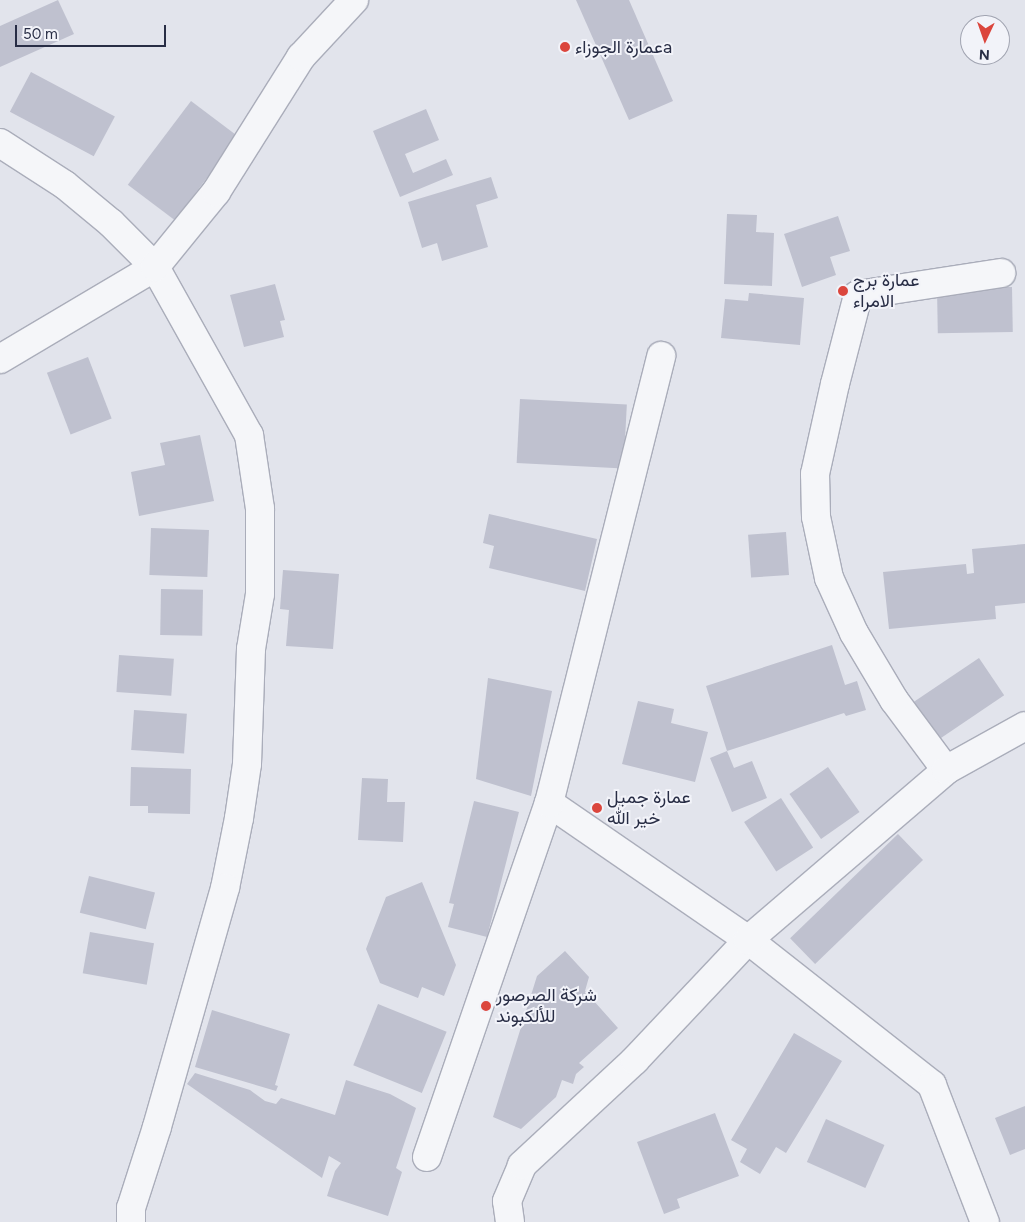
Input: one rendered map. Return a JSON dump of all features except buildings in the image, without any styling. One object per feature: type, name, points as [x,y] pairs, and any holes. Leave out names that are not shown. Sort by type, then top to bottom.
[{"type":"street","points":[[0,359],[155,267],[216,192],[301,58],[354,0]]},
{"type":"street","points":[[0,143],[65,185],[111,223],[155,267],[249,435],[260,509],[260,594],[252,649],[247,764],[225,888],[157,1127],[131,1208],[131,1222]]},
{"type":"street","points":[[946,770],[894,700],[854,633],[829,578],[816,517],[816,474],[834,384],[858,296],[1001,273]]},
{"type":"street","points":[[426,1157],[549,803],[661,356]]},
{"type":"street","points":[[510,1222],[507,1202],[522,1165],[635,1060],[748,940],[946,770],[1025,726]]},
{"type":"street","points":[[549,803],[748,940],[932,1085],[985,1222]]},
{"type":"place","name":"عمارة الجوزاءa","points":[[565,47]]},
{"type":"place","name":"عمارة برج الامراء","points":[[843,291]]},
{"type":"place","name":"عمارة جميل خير الله","points":[[597,808]]},
{"type":"place","name":"شركة الصرصور للألكبوند","points":[[486,1006]]}]
